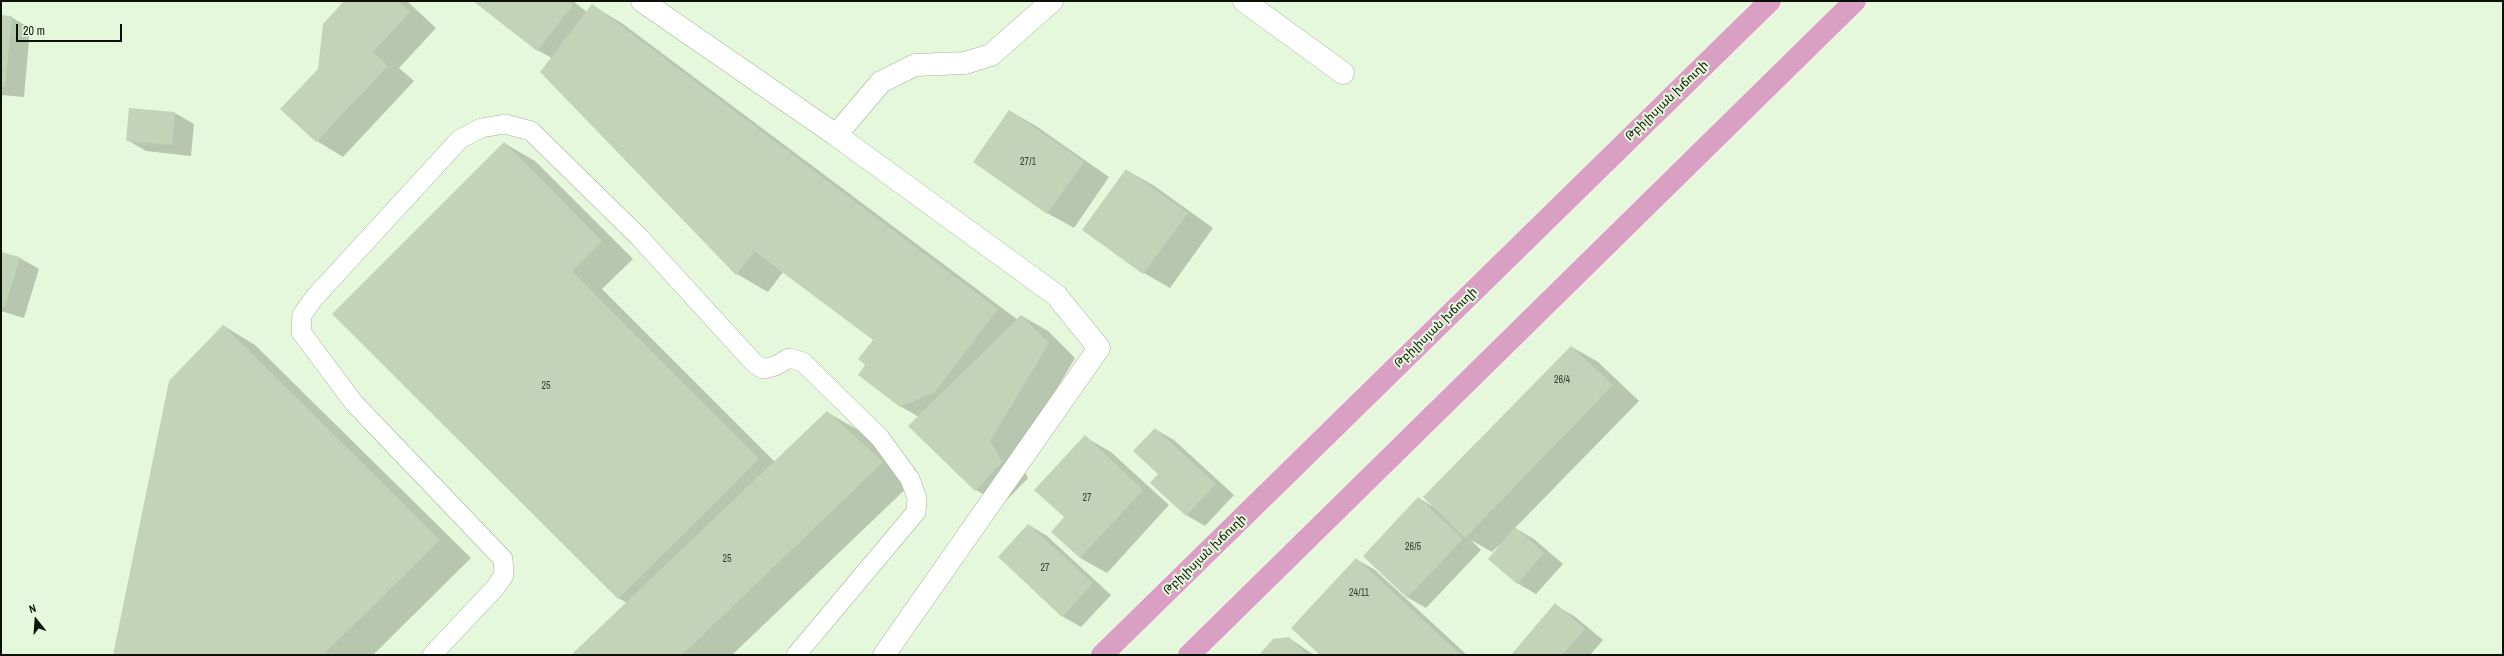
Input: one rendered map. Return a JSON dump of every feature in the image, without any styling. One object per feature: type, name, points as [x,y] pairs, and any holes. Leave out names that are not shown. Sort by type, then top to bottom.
[{"type":"main road","name":"Թբիլիսյան խճուղի","points":[[1102,655],[1770,1]]},
{"type":"main road","points":[[1189,655],[1855,1]]},
{"type":"street","points":[[642,1],[836,135],[1056,295],[1099,348],[884,655]]},
{"type":"street","points":[[836,135],[881,82],[915,65],[965,64],[991,55],[1052,1]]},
{"type":"street","points":[[1244,1],[1343,73]]},
{"type":"lane","points":[[432,655],[495,588],[504,575],[503,559],[354,402],[301,332],[302,315],[314,298],[460,139],[480,128],[505,124],[531,131],[640,238],[754,363],[763,369],[775,366],[789,358],[804,362],[880,438],[910,479],[917,498],[916,512],[796,655]]},
{"type":"building","points":[[344,1],[398,1],[410,12],[373,52],[388,66],[316,142],[280,109],[318,69],[323,24]]},
{"type":"building","points":[[473,1],[567,1],[573,5],[537,51]]},
{"type":"building","points":[[592,4],[998,309],[935,392],[900,407],[858,375],[865,365],[858,359],[873,340],[754,251],[736,275],[540,72]]},
{"type":"building","points":[[1,15],[12,16],[5,87],[1,86]]},
{"type":"building","points":[[129,108],[175,112],[172,145],[126,141]]},
{"type":"building","points":[[1009,110],[1084,162],[1047,214],[973,162]]},
{"type":"building","points":[[504,142],[602,241],[572,271],[759,459],[618,599],[332,314]]},
{"type":"building","points":[[1126,169],[1188,213],[1143,274],[1082,230]]},
{"type":"building","points":[[1,252],[20,257],[5,307],[1,306]]},
{"type":"building","points":[[1021,315],[1049,343],[990,441],[1002,462],[975,491],[908,426]]},
{"type":"building","points":[[223,325],[440,540],[323,655],[113,655],[169,381]]},
{"type":"building","points":[[1571,346],[1613,385],[1465,538],[1423,497]]},
{"type":"building","points":[[827,411],[883,462],[682,655],[571,655]]},
{"type":"building","points":[[1155,428],[1216,484],[1186,516],[1150,483],[1158,474],[1133,451]]},
{"type":"building","points":[[1085,435],[1143,490],[1080,558],[1051,532],[1064,517],[1034,490]]},
{"type":"building","points":[[1418,497],[1463,539],[1407,598],[1363,556]]},
{"type":"building","points":[[1028,524],[1093,583],[1062,617],[998,557]]},
{"type":"building","points":[[1515,527],[1544,553],[1517,584],[1488,559]]},
{"type":"building","points":[[1356,558],[1461,655],[1320,655],[1291,628]]},
{"type":"building","points":[[1555,603],[1585,629],[1562,655],[1511,655]]},
{"type":"building","points":[[1289,637],[1307,655],[1259,655],[1273,639]]}]
